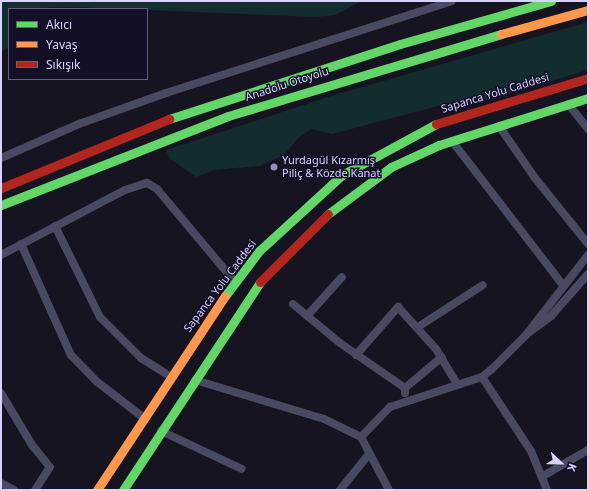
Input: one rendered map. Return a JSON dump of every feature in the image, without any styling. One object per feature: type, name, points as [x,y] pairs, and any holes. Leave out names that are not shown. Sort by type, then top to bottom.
[{"type":"highway","name":"Anadolu Otoyolu","points":[[1,188],[118,138],[218,101],[400,44],[551,1]]},
{"type":"highway","name":"Anadolu Otoyolu","points":[[1,205],[236,114],[405,60],[588,10]]},
{"type":"highway","name":"Sapanca Yolu Caddesi","points":[[97,490],[170,376],[235,282],[259,251],[303,207],[342,175],[384,149],[429,126],[588,78]]},
{"type":"highway","points":[[123,490],[261,280],[303,236],[340,203],[391,167],[452,141],[588,98]]},
{"type":"street","points":[[1,158],[79,124],[166,93],[452,1]]},
{"type":"street","points":[[568,104],[588,129]]},
{"type":"street","points":[[499,126],[535,178],[588,244]]},
{"type":"street","points":[[452,141],[563,285]]},
{"type":"street","points":[[1,255],[125,190],[147,183],[157,189],[235,282]]},
{"type":"street","points":[[55,226],[100,317],[141,358],[170,376]]},
{"type":"street","points":[[21,244],[71,355],[96,381],[144,418]]},
{"type":"street","points":[[526,335],[563,285],[588,255]]},
{"type":"street","points":[[361,437],[384,411],[406,401],[482,376],[526,335],[551,316],[588,274]]},
{"type":"street","points":[[307,316],[342,277]]},
{"type":"street","points":[[418,327],[483,285]]},
{"type":"street","points":[[292,304],[356,355],[405,388]]},
{"type":"street","points":[[356,355],[398,307],[418,327],[442,357],[457,384]]},
{"type":"street","points":[[405,388],[442,357]]},
{"type":"street","points":[[482,376],[543,476],[547,490]]},
{"type":"street","points":[[195,380],[324,419],[361,437],[368,455],[389,490]]},
{"type":"street","points":[[405,388],[406,401]]},
{"type":"street","points":[[1,393],[32,445],[50,467],[34,490]]},
{"type":"street","points":[[162,431],[242,469]]},
{"type":"street","points":[[543,476],[588,450]]},
{"type":"street","points":[[340,490],[368,455]]},
{"type":"street","points":[[1,483],[14,490]]},
{"type":"green space","points":[[1,1],[362,1],[335,15],[316,17],[148,10],[148,8],[8,8],[8,48],[1,52]]},
{"type":"green space","points":[[588,22],[588,70],[512,93],[471,103],[457,101],[332,134],[312,129],[299,137],[284,155],[260,166],[214,170],[196,177],[170,159],[166,150],[331,96]]},
{"type":"traffic: fast","points":[[169,119],[400,44],[551,1]]},
{"type":"traffic: fast","points":[[1,205],[228,116],[501,34]]},
{"type":"traffic: fast","points":[[328,214],[391,167],[439,145],[588,98]]},
{"type":"traffic: fast","points":[[225,296],[259,251],[342,175],[436,124]]},
{"type":"traffic: fast","points":[[123,490],[260,282]]},
{"type":"traffic: slow","points":[[501,34],[588,10]]},
{"type":"traffic: slow","points":[[97,490],[225,296]]},
{"type":"traffic: jam","points":[[436,124],[588,78]]},
{"type":"traffic: jam","points":[[1,188],[169,119]]},
{"type":"traffic: jam","points":[[260,282],[328,214]]},
{"type":"place","name":"Yurdagül Kızarmış Piliç & Közde Kanat","points":[[274,167]]}]
